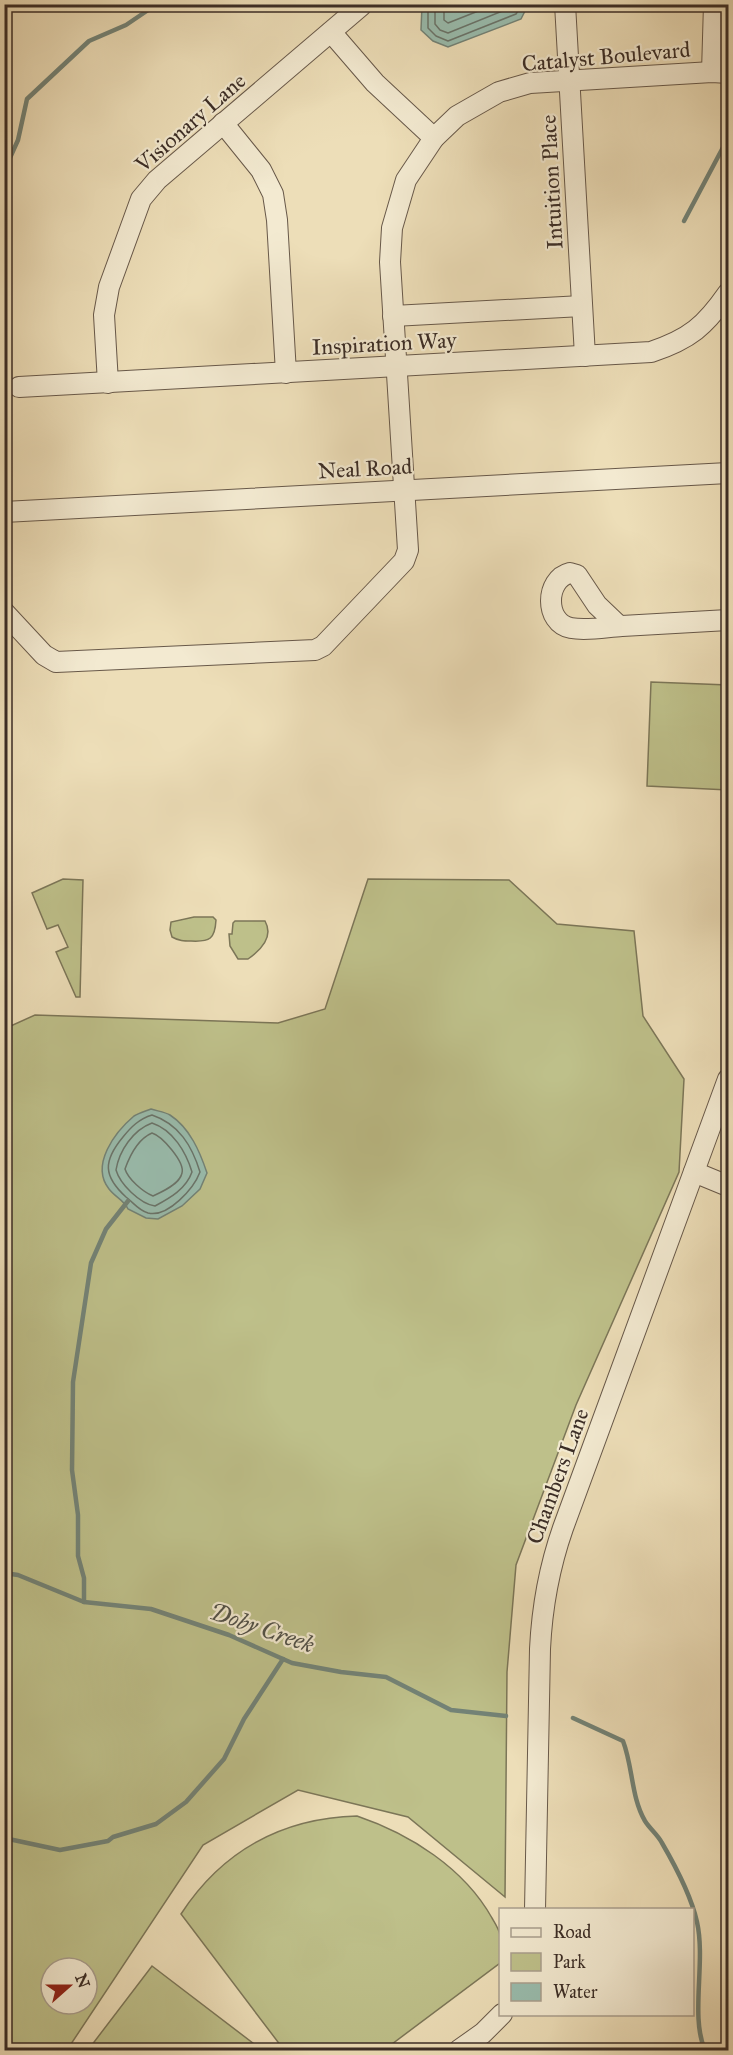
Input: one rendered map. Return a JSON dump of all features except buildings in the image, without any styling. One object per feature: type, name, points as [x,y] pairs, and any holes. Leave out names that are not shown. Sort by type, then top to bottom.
[{"type":"street","name":"Intuition Place","points":[[565,4],[585,356]]},
{"type":"street","points":[[714,4],[720,72]]},
{"type":"street","name":"Visionary Lane","points":[[108,383],[104,315],[109,287],[141,199],[157,180],[361,6]]},
{"type":"street","points":[[331,32],[375,84],[434,138]]},
{"type":"street","name":"Catalyst Boulevard","points":[[4,612],[44,655],[56,662],[73,663],[319,649],[404,561],[408,550],[390,262],[392,228],[406,180],[434,138],[457,116],[499,92],[530,83],[720,72]]},
{"type":"street","points":[[223,123],[261,170],[273,194],[278,220],[286,373]]},
{"type":"street","name":"Inspiration Way","points":[[19,387],[651,352],[677,343],[699,329],[729,293]]},
{"type":"street","points":[[393,316],[582,306]]},
{"type":"street","name":"Neal Road","points":[[4,512],[729,472]]},
{"type":"street","points":[[619,626],[729,620]]},
{"type":"street","name":"Chambers Lane","points":[[535,1908],[540,1649],[542,1616],[548,1580],[563,1528],[729,1079]]},
{"type":"street","points":[[694,1172],[729,1186]]},
{"type":"street","points":[[459,2050],[483,2033],[500,2016]]},
{"type":"green space","points":[[651,682],[728,685],[728,790],[647,786]]},
{"type":"green space","points":[[63,879],[83,880],[80,997],[76,997],[56,952],[68,947],[58,925],[47,929],[32,893]]},
{"type":"green space","points":[[368,879],[509,880],[557,924],[634,931],[643,1016],[684,1079],[679,1172],[576,1405],[516,1565],[507,1672],[505,1897],[408,1817],[298,1790],[203,1845],[99,2002],[99,1956],[39,1956],[39,2016],[90,2016],[67,2050],[5,2050],[4,1029],[35,1015],[278,1023],[325,1009]]},
{"type":"green space","points":[[194,917],[213,917],[216,920],[213,935],[210,938],[203,941],[186,941],[172,937],[171,922]]},
{"type":"green space","points":[[235,921],[265,921],[268,932],[265,943],[248,959],[238,959],[230,946],[229,934],[232,934]]},
{"type":"green space","points":[[357,1816],[397,1832],[416,1843],[451,1868],[467,1883],[498,1928],[499,1964],[384,2050],[284,2050],[181,1914],[215,1872],[256,1842],[279,1831],[330,1818]]},
{"type":"green space","points":[[152,1966],[262,2050],[88,2050]]},
{"type":"water","points":[[422,4],[528,5],[521,19],[448,47],[433,41],[421,30]]},
{"type":"water","points":[[151,1109],[163,1112],[177,1120],[189,1134],[207,1173],[200,1189],[182,1206],[158,1219],[146,1218],[128,1209],[109,1189],[102,1170],[107,1150],[119,1131],[134,1116]]},
{"type":"waterway","points":[[4,171],[18,140],[27,99],[89,41],[126,25],[157,4]]},
{"type":"waterway","points":[[684,221],[728,138]]},
{"type":"waterway","points":[[84,1602],[84,1578],[78,1556],[78,1515],[72,1470],[73,1382],[91,1263],[106,1229],[128,1201]]},
{"type":"waterway","name":"Doby Creek","points":[[4,1573],[18,1575],[84,1602],[151,1609],[229,1635],[292,1663],[386,1677],[451,1710],[506,1716]]},
{"type":"waterway","points":[[4,1838],[60,1850],[108,1841],[113,1837],[156,1824],[186,1802],[224,1759],[244,1719],[283,1659]]},
{"type":"waterway","name":"Doby Creek","points":[[573,1718],[623,1741],[640,1812],[678,1871],[693,1908]]},
{"type":"waterway","name":"Doby Creek","points":[[694,1912],[700,1954],[699,2022],[705,2050]]}]
